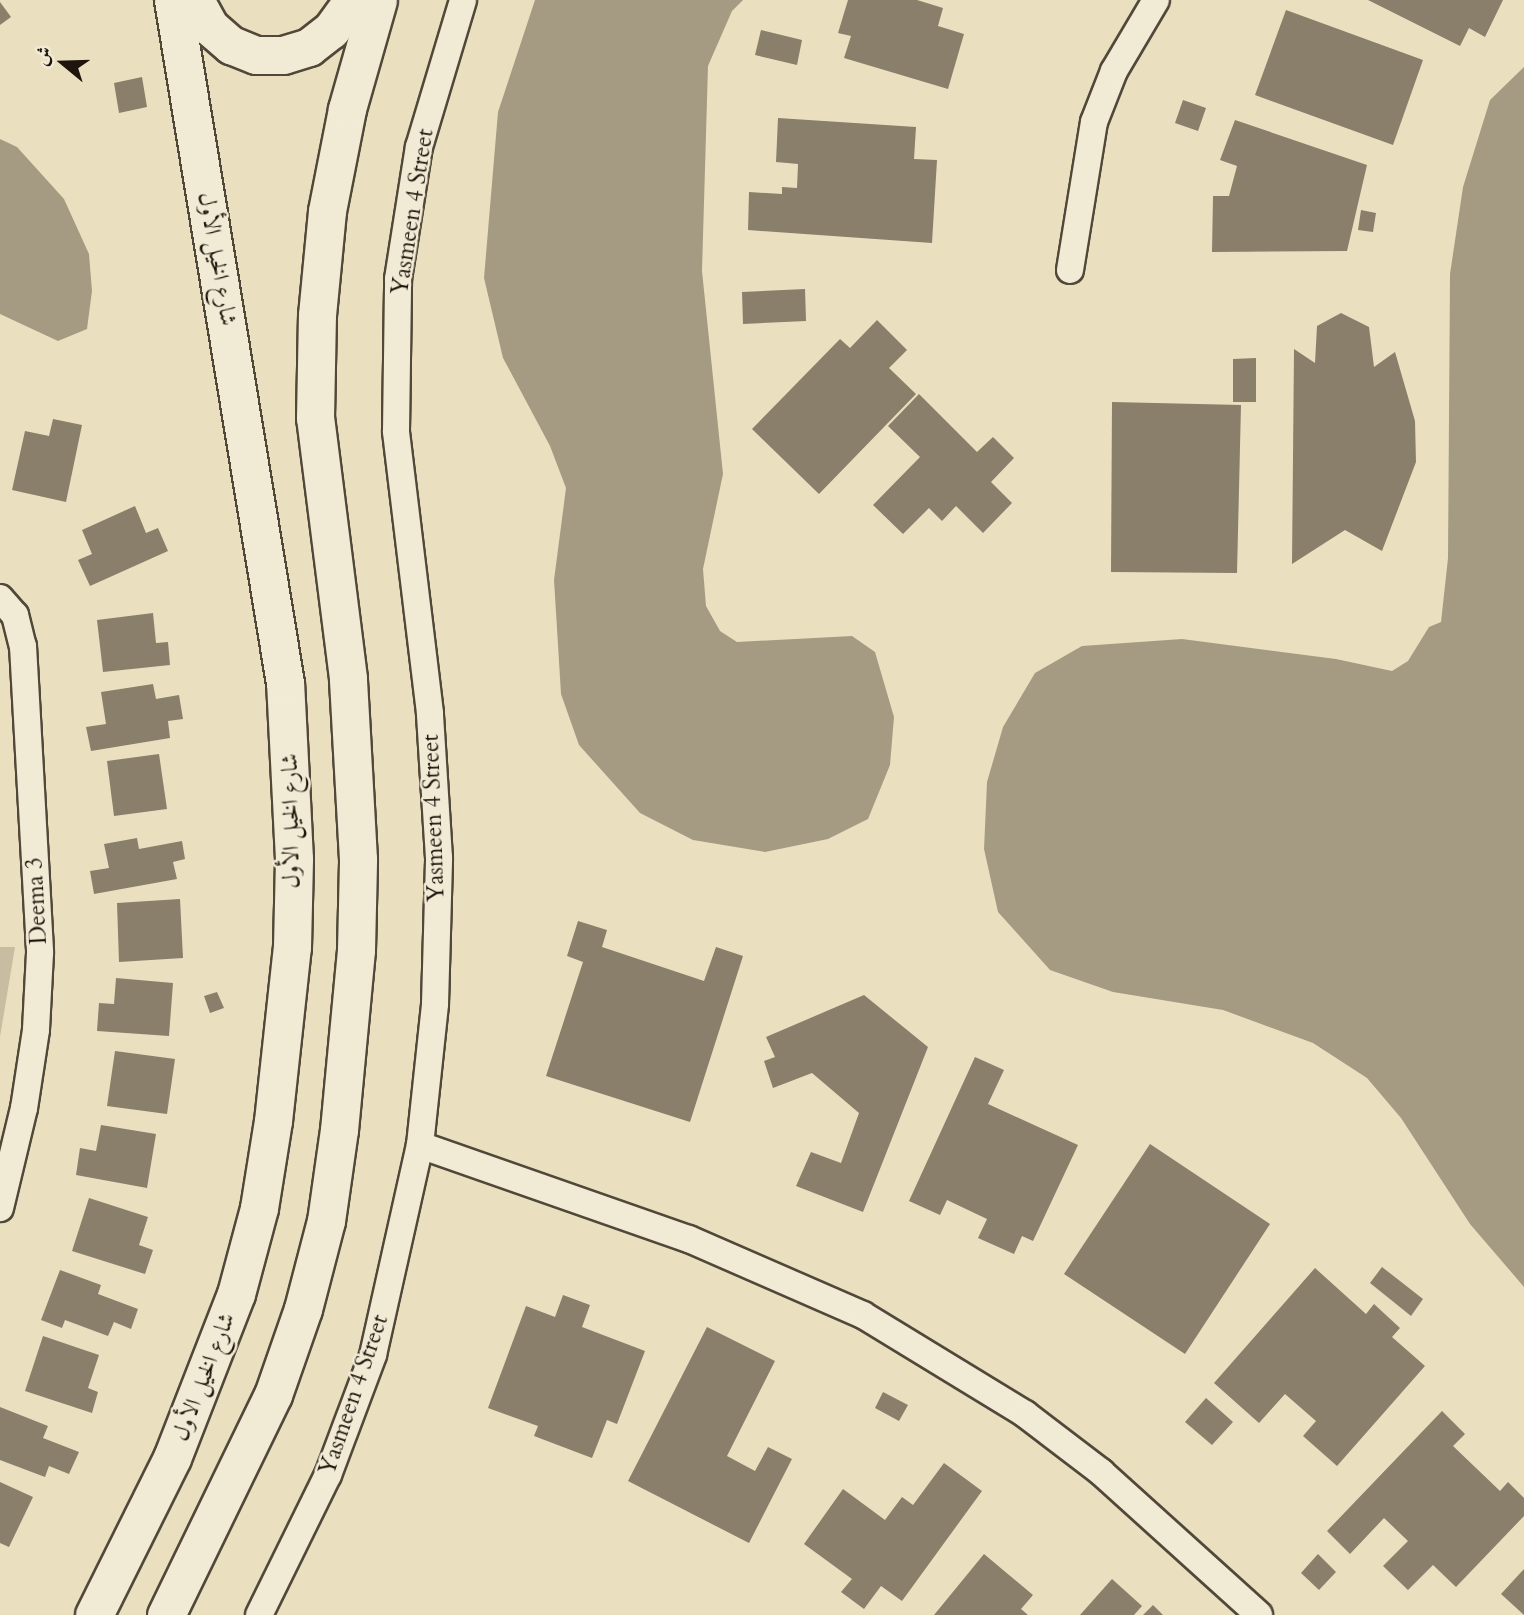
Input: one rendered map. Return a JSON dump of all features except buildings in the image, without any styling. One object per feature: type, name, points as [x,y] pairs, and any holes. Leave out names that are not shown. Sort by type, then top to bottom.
[{"type":"main road","name":"شارع الخيل الأول","points":[[93,1615],[172,1458],[236,1294],[259,1208],[273,1121],[292,947],[294,859],[285,683],[173,0]]},
{"type":"main road","points":[[195,0],[210,27],[231,45],[256,55],[283,55],[309,47],[331,30],[353,0]]},
{"type":"main road","points":[[166,1615],[273,1395],[303,1309],[326,1221],[339,1130],[356,950],[357,846],[348,678],[315,418],[317,315],[327,211],[347,109],[378,0]]},
{"type":"street","name":"Yasmeen 4 Street","points":[[259,1615],[327,1475],[373,1355],[420,1145],[435,1004],[439,858],[430,713],[396,431],[398,279],[419,147],[463,0]]},
{"type":"street","points":[[1070,270],[1094,122],[1114,71],[1156,0]]},
{"type":"street","name":"Deema 3","points":[[0,598],[22,630],[40,953],[36,1030],[24,1108],[0,1208]]},
{"type":"street","points":[[420,1145],[689,1239],[863,1315],[946,1362],[1101,1472],[1259,1615]]},
{"type":"shaded area","points":[[535,0],[743,0],[732,11],[708,66],[702,271],[723,474],[703,569],[706,606],[720,631],[737,642],[852,636],[875,652],[894,717],[890,765],[868,819],[828,839],[765,852],[693,840],[640,813],[579,745],[561,694],[554,580],[566,488],[550,446],[503,358],[484,278],[498,112]]},
{"type":"shaded area","points":[[1524,67],[1524,1287],[1470,1224],[1401,1118],[1367,1078],[1313,1043],[1223,1010],[1113,992],[1050,970],[998,912],[984,849],[987,782],[1003,727],[1035,673],[1082,646],[1182,639],[1336,659],[1392,671],[1408,661],[1429,627],[1441,622],[1448,558],[1450,274],[1463,187],[1490,100]]},
{"type":"shaded area","points":[[0,139],[17,147],[64,199],[89,254],[92,291],[87,329],[58,341],[0,314]]},
{"type":"shaded area","points":[[0,947],[15,947],[0,1037]]}]
